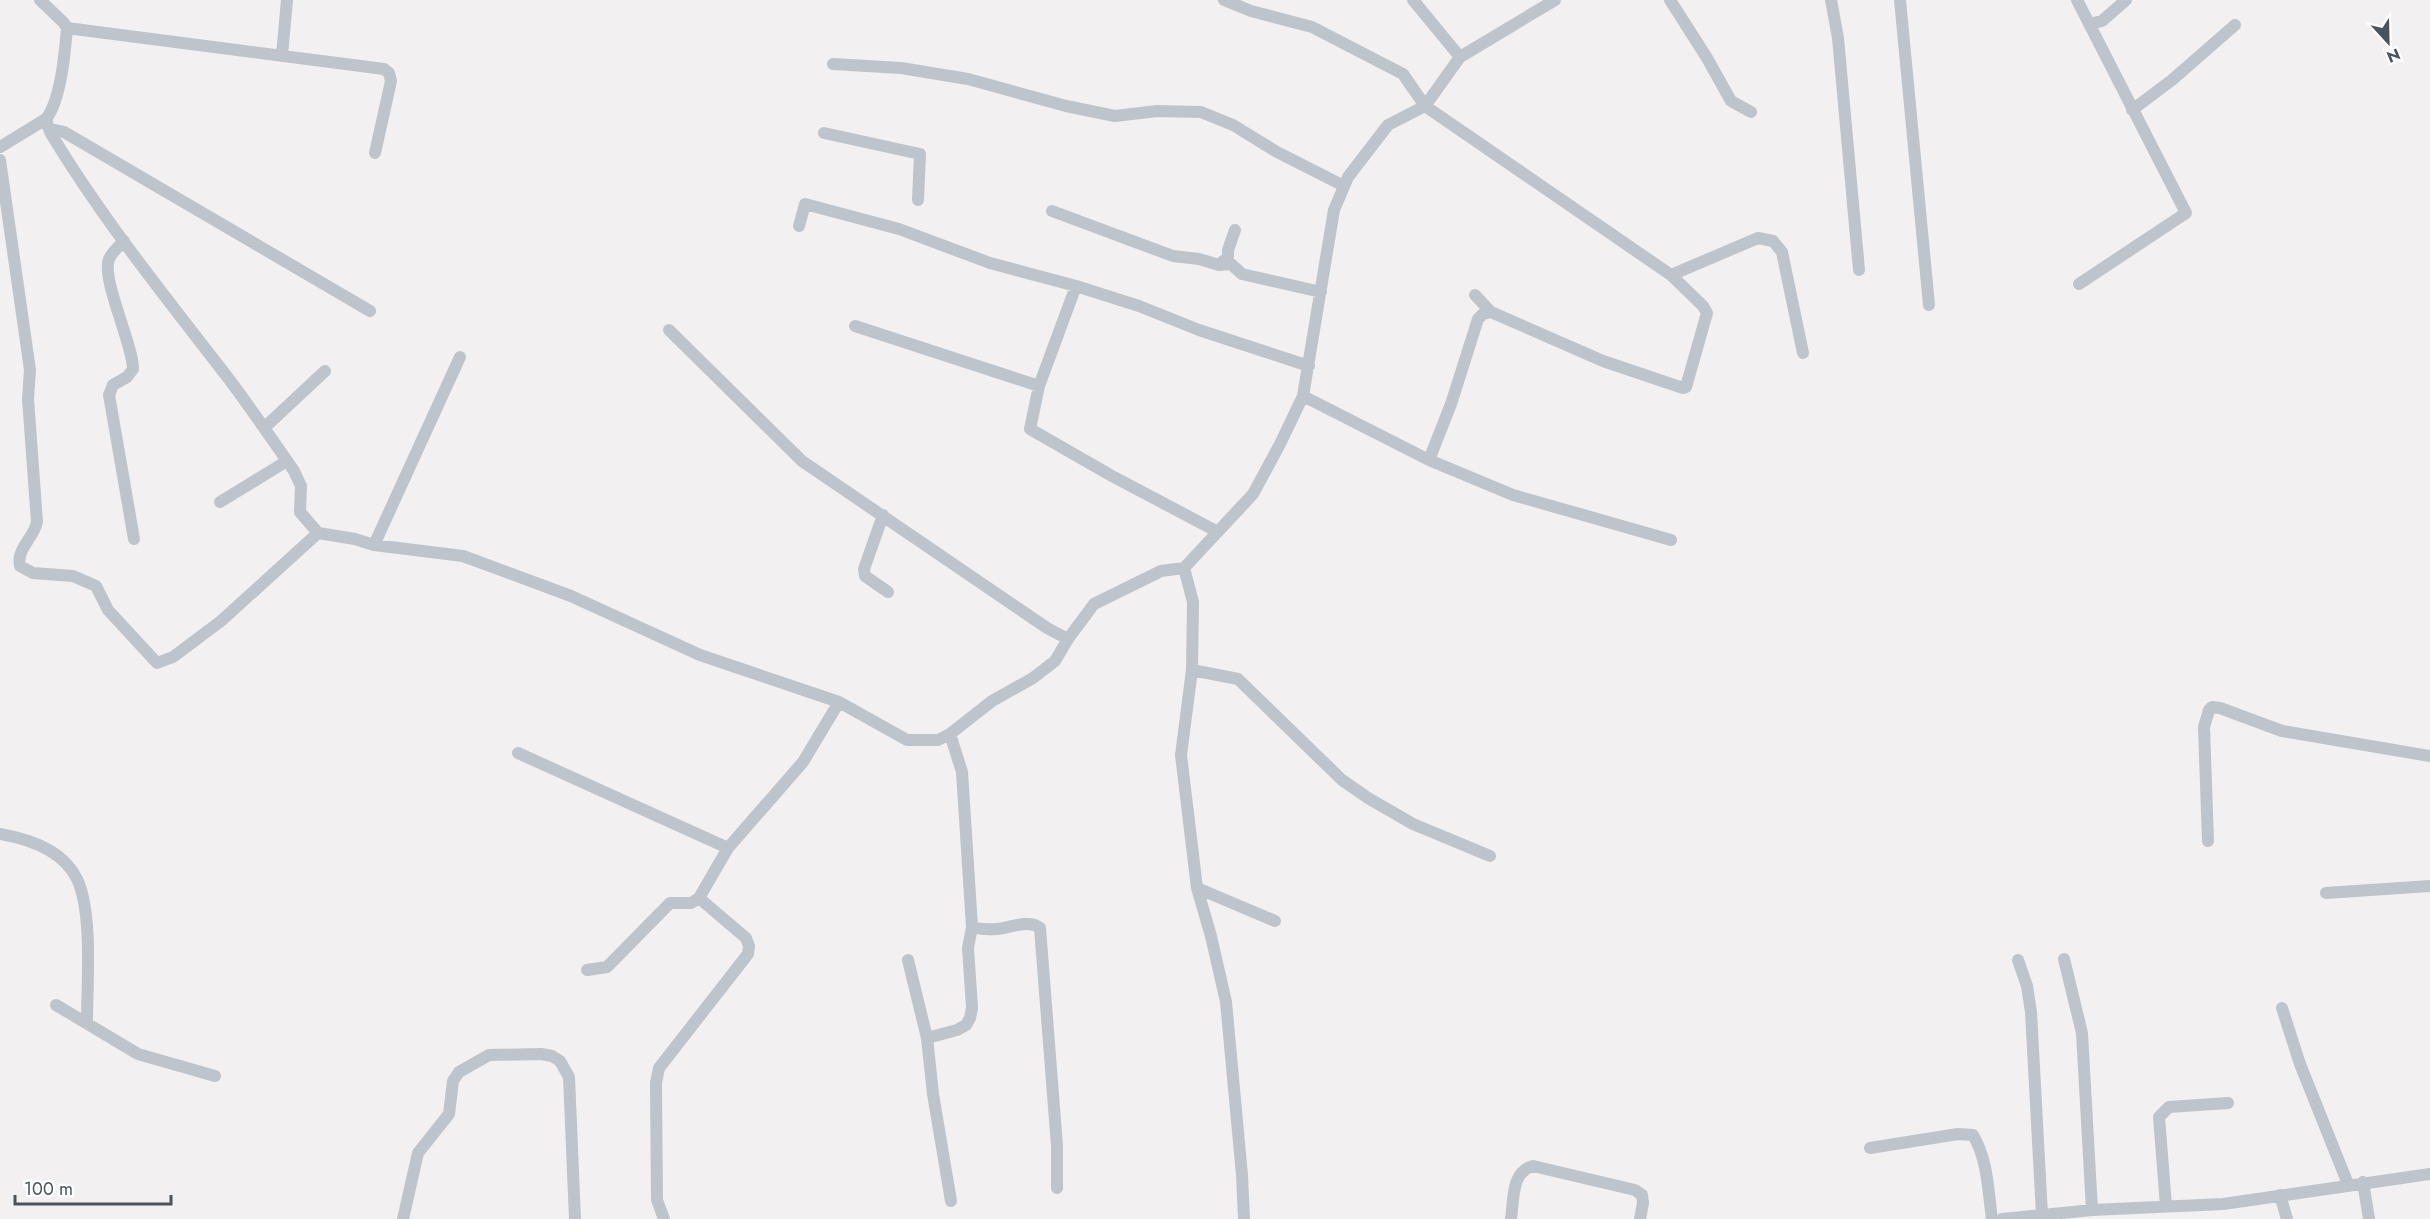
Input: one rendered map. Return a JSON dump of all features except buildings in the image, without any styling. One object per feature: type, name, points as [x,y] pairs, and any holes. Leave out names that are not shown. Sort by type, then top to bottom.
[{"type":"street","points":[[40,0],[67,28],[57,93],[48,125],[124,241],[287,461],[301,486],[300,512],[318,533],[346,537],[374,545],[463,556],[571,596],[700,655],[839,702],[907,740],[938,740],[950,734],[992,701],[1033,678],[1055,661],[1074,628],[1094,604],[1161,571],[1184,568],[1253,494],[1281,444],[1303,396],[1334,210],[1348,177],[1388,125],[1425,106],[1461,57],[1555,0]]},
{"type":"street","points":[[282,55],[287,0]]},
{"type":"street","points":[[1224,0],[1251,11],[1312,27],[1403,74],[1425,106],[1671,275],[1703,306],[1707,313],[1686,387],[1683,388],[1603,361],[1491,312],[1476,295]]},
{"type":"street","points":[[1413,0],[1461,57]]},
{"type":"street","points":[[1670,0],[1731,101],[1750,112]]},
{"type":"street","points":[[1831,0],[1838,38],[1859,270]]},
{"type":"street","points":[[1900,0],[1929,305]]},
{"type":"street","points":[[2077,0],[2187,213],[2079,284]]},
{"type":"street","points":[[2089,24],[2102,21],[2126,0]]},
{"type":"street","points":[[2132,110],[2172,80],[2235,25]]},
{"type":"street","points":[[67,28],[378,68],[388,73],[391,81],[375,153]]},
{"type":"street","points":[[833,64],[901,68],[968,79],[1066,106],[1115,116],[1156,111],[1201,111],[1233,125],[1277,152],[1344,186]]},
{"type":"street","points":[[0,147],[48,125]]},
{"type":"street","points":[[48,125],[64,132],[370,311]]},
{"type":"street","points":[[824,133],[920,154],[918,200]]},
{"type":"street","points":[[0,160],[30,370],[28,399],[37,522],[36,528],[20,554],[20,566],[33,573],[73,576],[96,586],[108,610],[157,663],[173,657],[221,621],[318,533]]},
{"type":"street","points":[[799,226],[804,204],[899,229],[990,263],[1076,285],[1139,306],[1199,330],[1309,366]]},
{"type":"street","points":[[1052,211],[1173,256],[1199,259],[1219,265],[1231,264],[1242,274],[1321,292]]},
{"type":"street","points":[[1219,265],[1228,257],[1235,230]]},
{"type":"street","points":[[1671,275],[1758,238],[1773,241],[1782,252],[1803,353]]},
{"type":"street","points":[[124,241],[110,257],[108,266],[133,369],[128,377],[113,385],[109,395],[134,539]]},
{"type":"street","points":[[1076,285],[1039,386],[1030,429],[1112,476],[1218,532]]},
{"type":"street","points":[[1429,460],[1451,405],[1478,319],[1483,314],[1491,312]]},
{"type":"street","points":[[855,326],[1039,386]]},
{"type":"street","points":[[669,330],[802,461],[1047,628],[1068,639]]},
{"type":"street","points":[[374,545],[460,357]]},
{"type":"street","points":[[264,429],[325,371]]},
{"type":"street","points":[[1303,396],[1429,460],[1513,495],[1671,540]]},
{"type":"street","points":[[220,502],[287,461]]},
{"type":"street","points":[[883,515],[864,568],[865,576],[888,592]]},
{"type":"street","points":[[1184,568],[1193,602],[1192,670],[1181,755],[1197,888],[1226,1002],[1244,1219]]},
{"type":"street","points":[[1192,670],[1238,679],[1342,780],[1359,792],[1413,824],[1490,856]]},
{"type":"street","points":[[587,970],[607,967],[670,903],[691,903],[699,898],[728,848],[803,762],[839,702]]},
{"type":"street","points":[[2208,841],[2204,727],[2212,707],[2282,731],[2430,756]]},
{"type":"street","points":[[927,1038],[966,1026],[972,1008],[968,948],[972,927],[962,772],[950,734]]},
{"type":"street","points":[[518,753],[728,848]]},
{"type":"street","points":[[0,834],[35,842],[55,853],[77,879],[86,914],[87,1022]]},
{"type":"street","points":[[2326,893],[2430,886]]},
{"type":"street","points":[[1197,888],[1275,921]]},
{"type":"street","points":[[664,1219],[657,1200],[656,1083],[659,1068],[748,954],[749,946],[746,938],[699,898]]},
{"type":"street","points":[[972,927],[995,930],[1028,924],[1040,928],[1057,1146],[1057,1188]]},
{"type":"street","points":[[2064,959],[2082,1033],[2092,1210]]},
{"type":"street","points":[[908,960],[927,1038],[933,1094],[951,1201]]},
{"type":"street","points":[[2018,960],[2027,986],[2031,1012],[2042,1215]]},
{"type":"street","points":[[56,1005],[138,1054],[215,1076]]},
{"type":"street","points":[[2282,1008],[2300,1064],[2348,1184]]},
{"type":"street","points":[[404,1219],[418,1153],[449,1114],[453,1080],[459,1072],[489,1055],[541,1054],[552,1056],[560,1061],[569,1077],[575,1219]]},
{"type":"street","points":[[2166,1206],[2159,1117],[2169,1107],[2228,1102]]},
{"type":"street","points":[[1870,1148],[1958,1134],[1973,1135],[1985,1164],[1992,1219]]},
{"type":"street","points":[[1511,1219],[1517,1177],[1526,1168],[1533,1166],[1635,1190],[1641,1195],[1643,1203],[1640,1219]]},
{"type":"street","points":[[2002,1219],[2092,1210],[2223,1204],[2348,1184],[2430,1174]]},
{"type":"street","points":[[2363,1182],[2369,1219]]},
{"type":"street","points":[[2280,1195],[2287,1219]]}]
